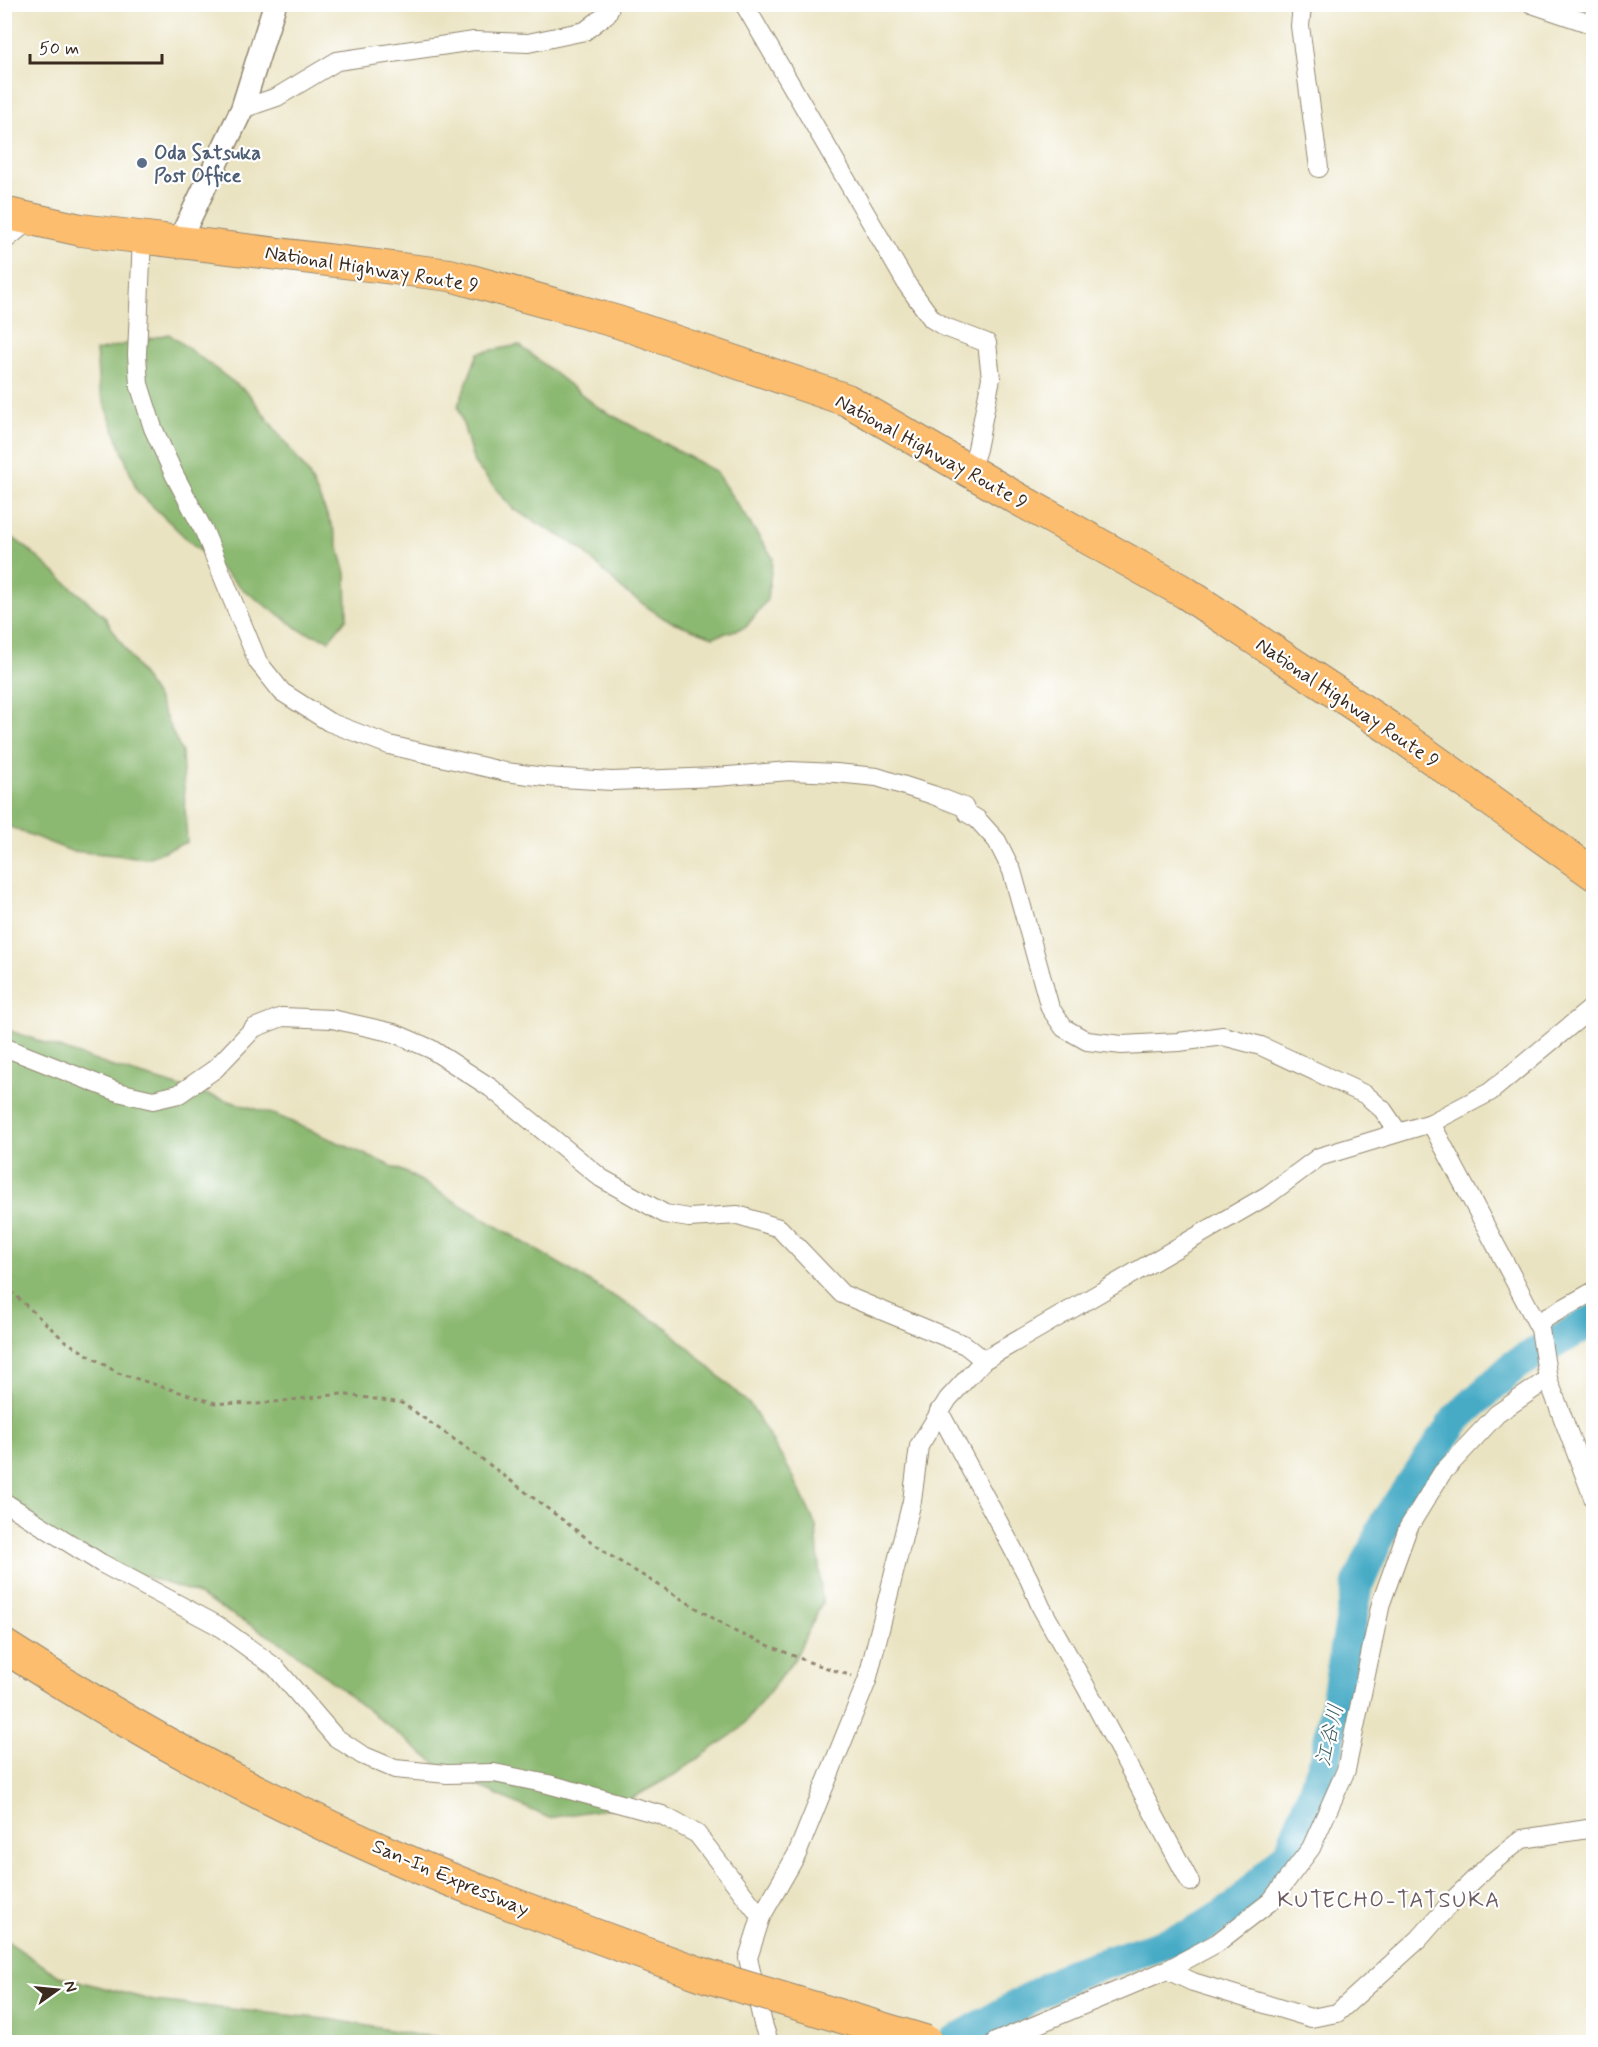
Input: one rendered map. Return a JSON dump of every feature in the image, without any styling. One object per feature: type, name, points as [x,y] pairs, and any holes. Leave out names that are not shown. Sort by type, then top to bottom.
[{"type":"highway","name":"National Highway Route 9","points":[[18,216],[81,230],[450,275],[618,322],[847,400],[1186,593],[1388,726],[1593,874]]},
{"type":"highway","name":"San-In Expressway","points":[[4,1646],[56,1680],[153,1737],[292,1808],[421,1867],[579,1930],[707,1976],[926,2043]]},
{"type":"street","points":[[179,241],[242,109],[275,4]]},
{"type":"street","points":[[242,109],[277,98],[337,60],[474,41],[528,42],[585,31],[607,14],[611,4]]},
{"type":"street","points":[[744,4],[908,285],[932,319],[945,327],[987,343],[991,378],[978,449],[970,471]]},
{"type":"street","points":[[1304,4],[1299,26],[1319,168]]},
{"type":"street","points":[[1532,4],[1593,25]]},
{"type":"street","points":[[4,241],[18,216]]},
{"type":"street","points":[[142,237],[137,355],[140,384],[153,428],[204,531],[258,662],[282,692],[329,722],[389,745],[506,772],[612,781],[716,777],[790,771],[836,773],[877,777],[964,807],[967,813],[977,819],[997,841],[1012,871],[1050,1008],[1064,1028],[1087,1041],[1122,1045],[1179,1042],[1223,1036],[1261,1046],[1366,1095],[1383,1110],[1398,1132]]},
{"type":"street","points":[[769,2043],[748,1958],[761,1917],[797,1854],[867,1681],[912,1501],[919,1446],[948,1399],[984,1360],[1268,1195],[1319,1157],[1431,1123],[1490,1092],[1593,1006]]},
{"type":"street","points":[[4,1047],[118,1092],[153,1100],[179,1094],[215,1069],[254,1028],[282,1017],[332,1019],[394,1033],[431,1049],[491,1088],[601,1178],[647,1204],[666,1214],[689,1218],[738,1215],[778,1228],[842,1293],[965,1345],[984,1360]]},
{"type":"street","points":[[1431,1123],[1539,1326],[1548,1378],[1593,1500]]},
{"type":"street","points":[[1539,1326],[1593,1292]]},
{"type":"street","points":[[995,2043],[1167,1970],[1217,1943],[1271,1901],[1311,1848],[1346,1770],[1381,1603],[1408,1528],[1442,1473],[1497,1414],[1548,1378]]},
{"type":"street","points":[[939,1411],[1029,1579],[1041,1607],[1190,1882]]},
{"type":"street","points":[[4,1502],[101,1563],[217,1625],[275,1667],[335,1737],[362,1755],[395,1769],[447,1774],[494,1773],[548,1784],[662,1815],[697,1834],[761,1917]]},
{"type":"street","points":[[1167,1970],[1193,1982],[1311,2018],[1337,2013],[1419,1939],[1454,1899],[1489,1865],[1522,1839],[1593,1828]]},
{"type":"path","points":[[4,1285],[65,1341],[118,1373],[215,1403],[258,1404],[341,1394],[402,1403],[478,1456],[609,1555],[736,1632],[809,1662],[867,1681]]},
{"type":"green space","points":[[169,334],[248,393],[308,473],[333,528],[346,573],[347,618],[329,640],[302,631],[245,591],[137,491],[99,388],[96,351]]},
{"type":"green space","points":[[519,345],[599,408],[715,471],[773,558],[767,600],[746,627],[713,637],[665,619],[624,591],[579,547],[513,509],[474,463],[458,406],[478,353]]},
{"type":"green space","points":[[5,532],[27,548],[104,616],[157,698],[182,753],[187,842],[147,858],[71,851],[5,825]]},
{"type":"green space","points":[[5,1029],[110,1066],[276,1115],[409,1174],[667,1328],[751,1406],[793,1476],[816,1526],[822,1603],[794,1660],[740,1729],[679,1772],[616,1807],[549,1818],[445,1771],[287,1646],[193,1592],[59,1548],[5,1509]]},
{"type":"green space","points":[[4,1939],[59,1976],[154,2001],[335,2020],[416,2035],[510,2042],[5,2042]]},
{"type":"waterway","name":"江谷川","points":[[953,2042],[1072,1974],[1191,1935],[1236,1907],[1290,1852],[1326,1758],[1358,1584],[1386,1521],[1457,1418],[1515,1365],[1594,1320]]},
{"type":"place","name":"Oda Satsuka Post Office","points":[[142,163]]},
{"type":"district","name":"KUTECHO-TATSUKA","points":[[1389,1899]]}]
